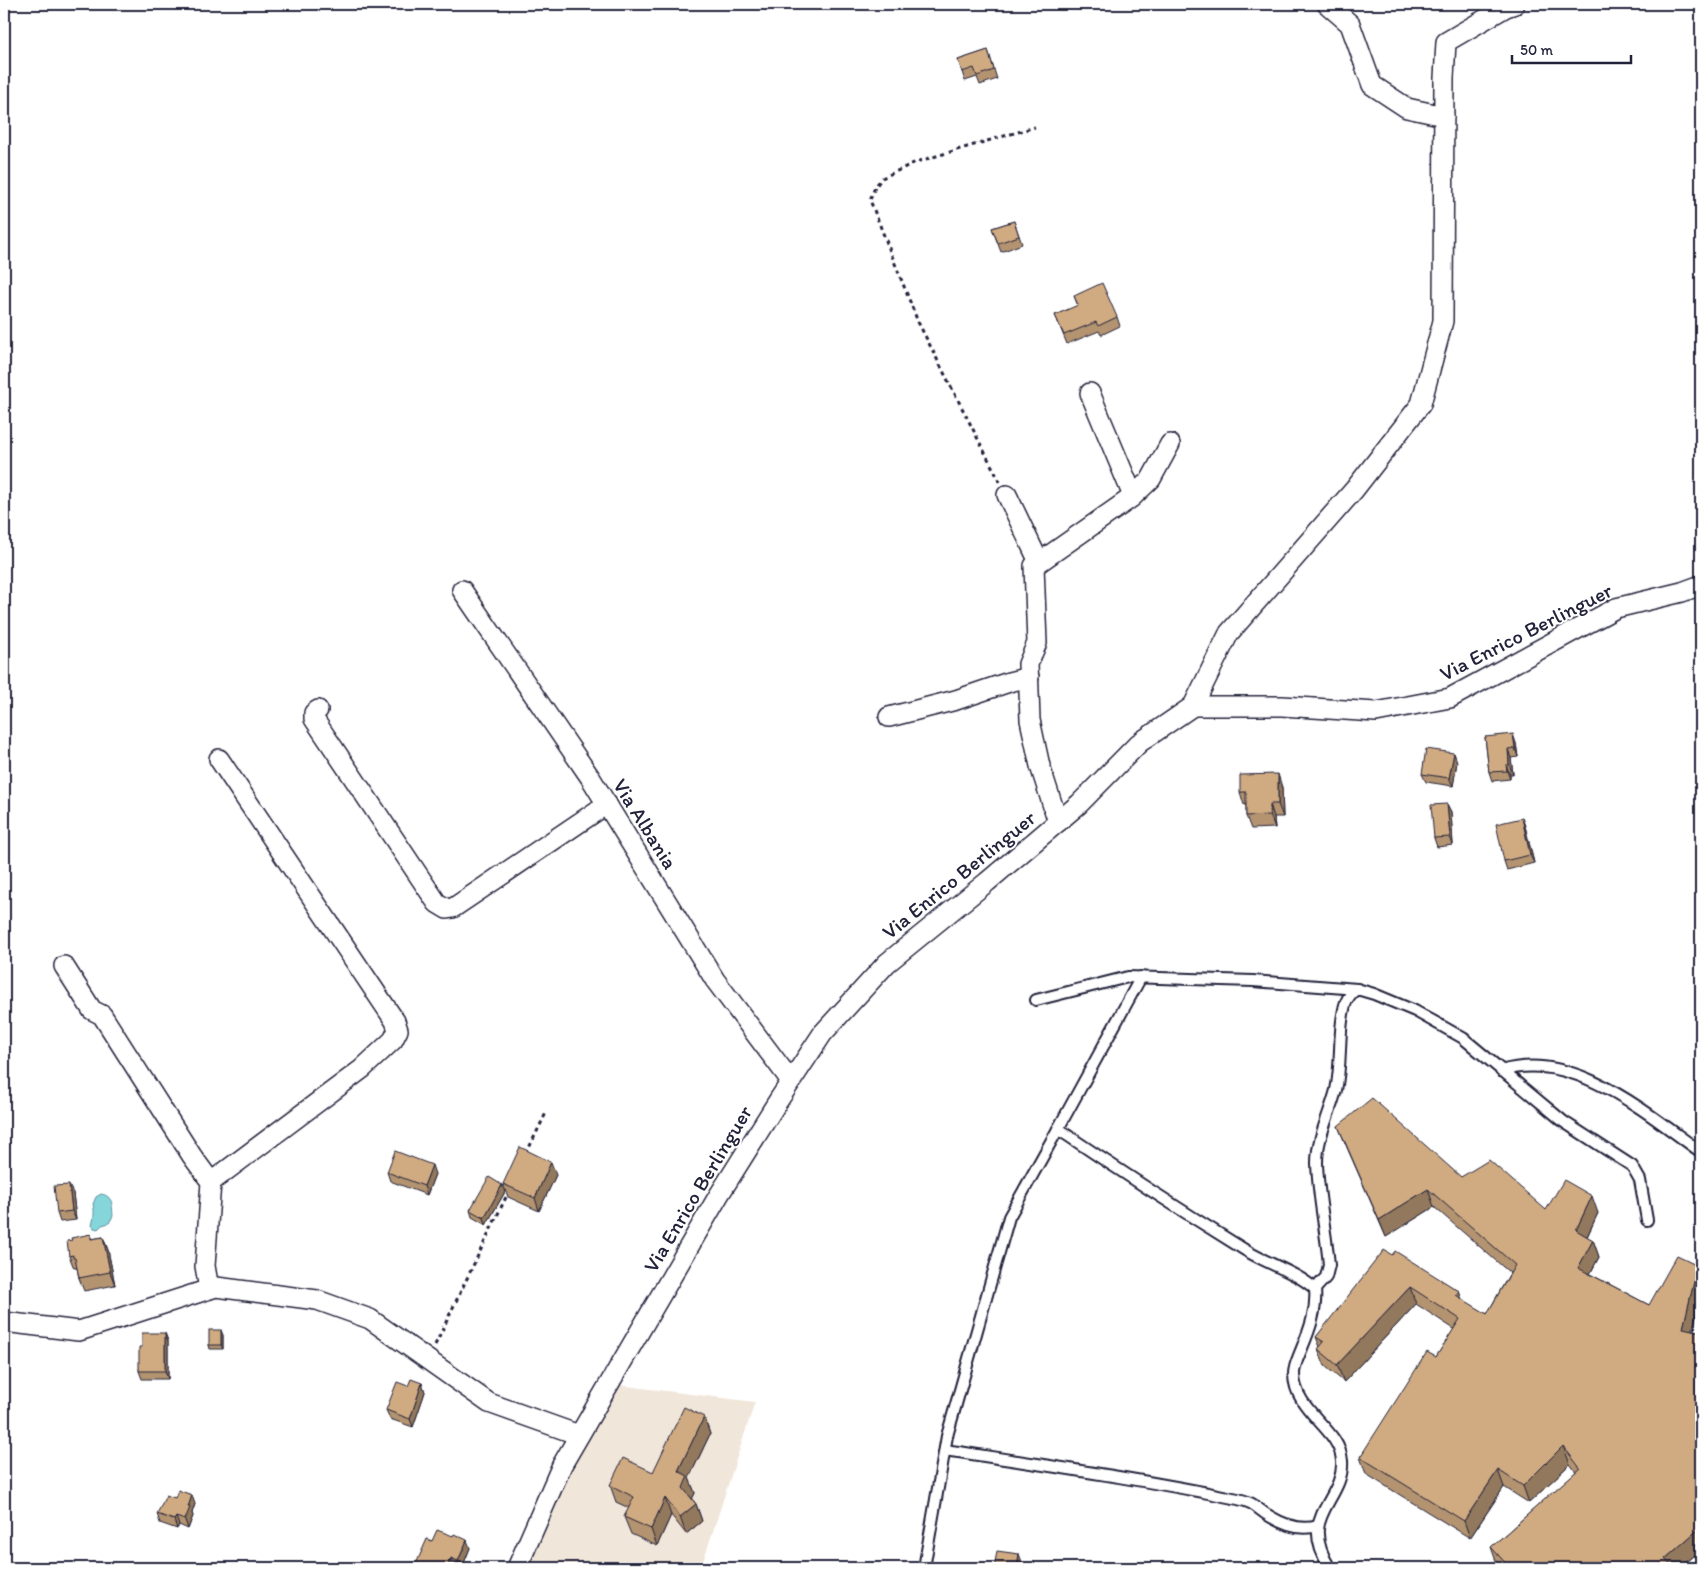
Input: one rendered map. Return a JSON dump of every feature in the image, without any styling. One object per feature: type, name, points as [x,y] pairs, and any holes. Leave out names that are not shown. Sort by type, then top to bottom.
[{"type":"street","points":[[1327,4],[1350,24]]},
{"type":"street","points":[[1350,4],[1350,24],[1372,85],[1407,108],[1444,116]]},
{"type":"street","points":[[1193,706],[1229,633],[1354,490],[1421,404],[1443,321],[1446,42],[1515,4]]},
{"type":"street","points":[[1090,393],[1133,496]]},
{"type":"street","points":[[1058,822],[1040,766],[1030,720],[1028,664],[1037,643],[1034,566],[1133,496],[1151,479],[1170,444]]},
{"type":"street","points":[[1007,496],[1039,562]]},
{"type":"street","name":"Via Enrico Berlinguer","points":[[517,1568],[562,1465],[579,1435],[719,1195],[823,1033],[887,963],[1079,804],[1139,743],[1193,706],[1282,706],[1376,712],[1450,698],[1616,608],[1682,592],[1701,585]]},
{"type":"street","name":"Via Albania","points":[[462,590],[590,777],[715,980],[791,1081]]},
{"type":"street","points":[[889,717],[956,700],[1029,677]]},
{"type":"street","points":[[318,710],[314,713],[314,719],[437,904],[447,909],[453,908],[607,804]]},
{"type":"street","points":[[211,1182],[362,1068],[393,1040],[398,1030],[395,1021],[219,759]]},
{"type":"street","points":[[64,966],[92,1010],[102,1015],[192,1156],[211,1182],[205,1266],[209,1289]]},
{"type":"street","points":[[4,1322],[79,1331],[216,1287],[317,1300],[370,1319],[489,1403],[579,1435]]},
{"type":"lane","points":[[1036,1000],[1128,977],[1243,981],[1357,989],[1374,994],[1415,1011],[1463,1038],[1564,1122],[1632,1166],[1640,1180],[1647,1220]]},
{"type":"lane","points":[[924,1568],[947,1436],[1009,1217],[1141,977]]},
{"type":"lane","points":[[1330,1568],[1321,1551],[1318,1526],[1339,1484],[1343,1464],[1341,1452],[1318,1420],[1301,1401],[1296,1388],[1294,1372],[1296,1362],[1312,1322],[1315,1308],[1315,1290],[1326,1276],[1329,1265],[1317,1161],[1323,1127],[1336,1091],[1344,1005],[1350,994],[1357,989]]},
{"type":"lane","points":[[1501,1071],[1518,1066],[1547,1067],[1575,1074],[1617,1093],[1701,1152]]},
{"type":"lane","points":[[1058,1129],[1157,1195],[1256,1257],[1294,1275],[1315,1290]]},
{"type":"lane","points":[[945,1450],[1195,1490],[1251,1502],[1270,1517],[1295,1527],[1303,1529],[1318,1526]]},
{"type":"path","points":[[1007,496],[918,322],[870,200],[875,187],[882,178],[916,162],[1035,127]]},
{"type":"path","points":[[525,1155],[546,1113]]},
{"type":"path","points":[[428,1359],[509,1190]]},
{"type":"shaded area","points":[[610,1384],[755,1402],[701,1568],[517,1568]]},
{"type":"water","points":[[101,1194],[110,1199],[113,1216],[109,1223],[102,1225],[98,1229],[92,1225],[94,1215],[93,1204],[96,1197]]},
{"type":"building","points":[[988,50],[994,70],[977,76],[974,68],[962,72],[958,60]]},
{"type":"building","points":[[1014,221],[1019,236],[998,243],[992,228]]},
{"type":"building","points":[[1102,283],[1117,317],[1098,326],[1096,322],[1064,335],[1055,315],[1078,305],[1074,296]]},
{"type":"building","points":[[1513,734],[1515,748],[1508,749],[1509,765],[1506,765],[1507,771],[1489,772],[1485,737]]},
{"type":"building","points":[[1426,749],[1454,753],[1449,778],[1422,774]]},
{"type":"building","points":[[1278,774],[1278,804],[1270,804],[1270,815],[1246,816],[1246,792],[1240,792],[1240,775]]},
{"type":"building","points":[[1447,804],[1450,837],[1434,838],[1431,805]]},
{"type":"building","points":[[1522,818],[1530,855],[1504,861],[1496,824]]},
{"type":"building","points":[[1372,1098],[1461,1177],[1489,1160],[1546,1210],[1564,1180],[1592,1196],[1576,1230],[1593,1240],[1578,1268],[1649,1305],[1677,1255],[1698,1265],[1683,1328],[1701,1332],[1701,1527],[1665,1559],[1673,1568],[1510,1568],[1491,1547],[1580,1468],[1563,1446],[1523,1486],[1498,1470],[1464,1521],[1360,1457],[1427,1352],[1436,1357],[1460,1319],[1410,1287],[1337,1365],[1318,1349],[1324,1342],[1316,1337],[1384,1250],[1392,1255],[1395,1251],[1459,1291],[1456,1295],[1487,1314],[1515,1265],[1428,1189],[1379,1220],[1338,1126]]},
{"type":"building","points":[[520,1147],[551,1162],[535,1198],[503,1184]]},
{"type":"building","points":[[395,1151],[432,1165],[424,1186],[387,1172]]},
{"type":"building","points":[[489,1177],[502,1185],[484,1218],[470,1210]]},
{"type":"building","points":[[69,1185],[72,1211],[57,1213],[54,1186]]},
{"type":"building","points":[[91,1234],[91,1239],[103,1237],[110,1272],[79,1278],[75,1258],[73,1258],[73,1255],[69,1256],[67,1241],[72,1240],[71,1238]]},
{"type":"building","points":[[209,1330],[221,1330],[221,1345],[209,1345]]},
{"type":"building","points":[[142,1333],[165,1333],[165,1371],[139,1371],[139,1347],[142,1347]]},
{"type":"building","points":[[411,1379],[422,1383],[410,1419],[386,1410],[397,1382],[408,1386]]},
{"type":"building","points":[[684,1407],[704,1417],[678,1471],[688,1476],[683,1488],[696,1504],[680,1517],[665,1498],[651,1529],[624,1517],[634,1497],[610,1485],[623,1458],[653,1472]]},
{"type":"building","points":[[178,1490],[192,1495],[185,1520],[176,1517],[174,1520],[157,1514],[166,1495],[175,1498]]},
{"type":"building","points":[[437,1530],[453,1536],[454,1534],[467,1540],[458,1561],[451,1558],[447,1568],[409,1568],[412,1562],[416,1564],[427,1539],[432,1541]]},
{"type":"building","points":[[997,1551],[1019,1554],[1017,1568],[994,1568]]}]
